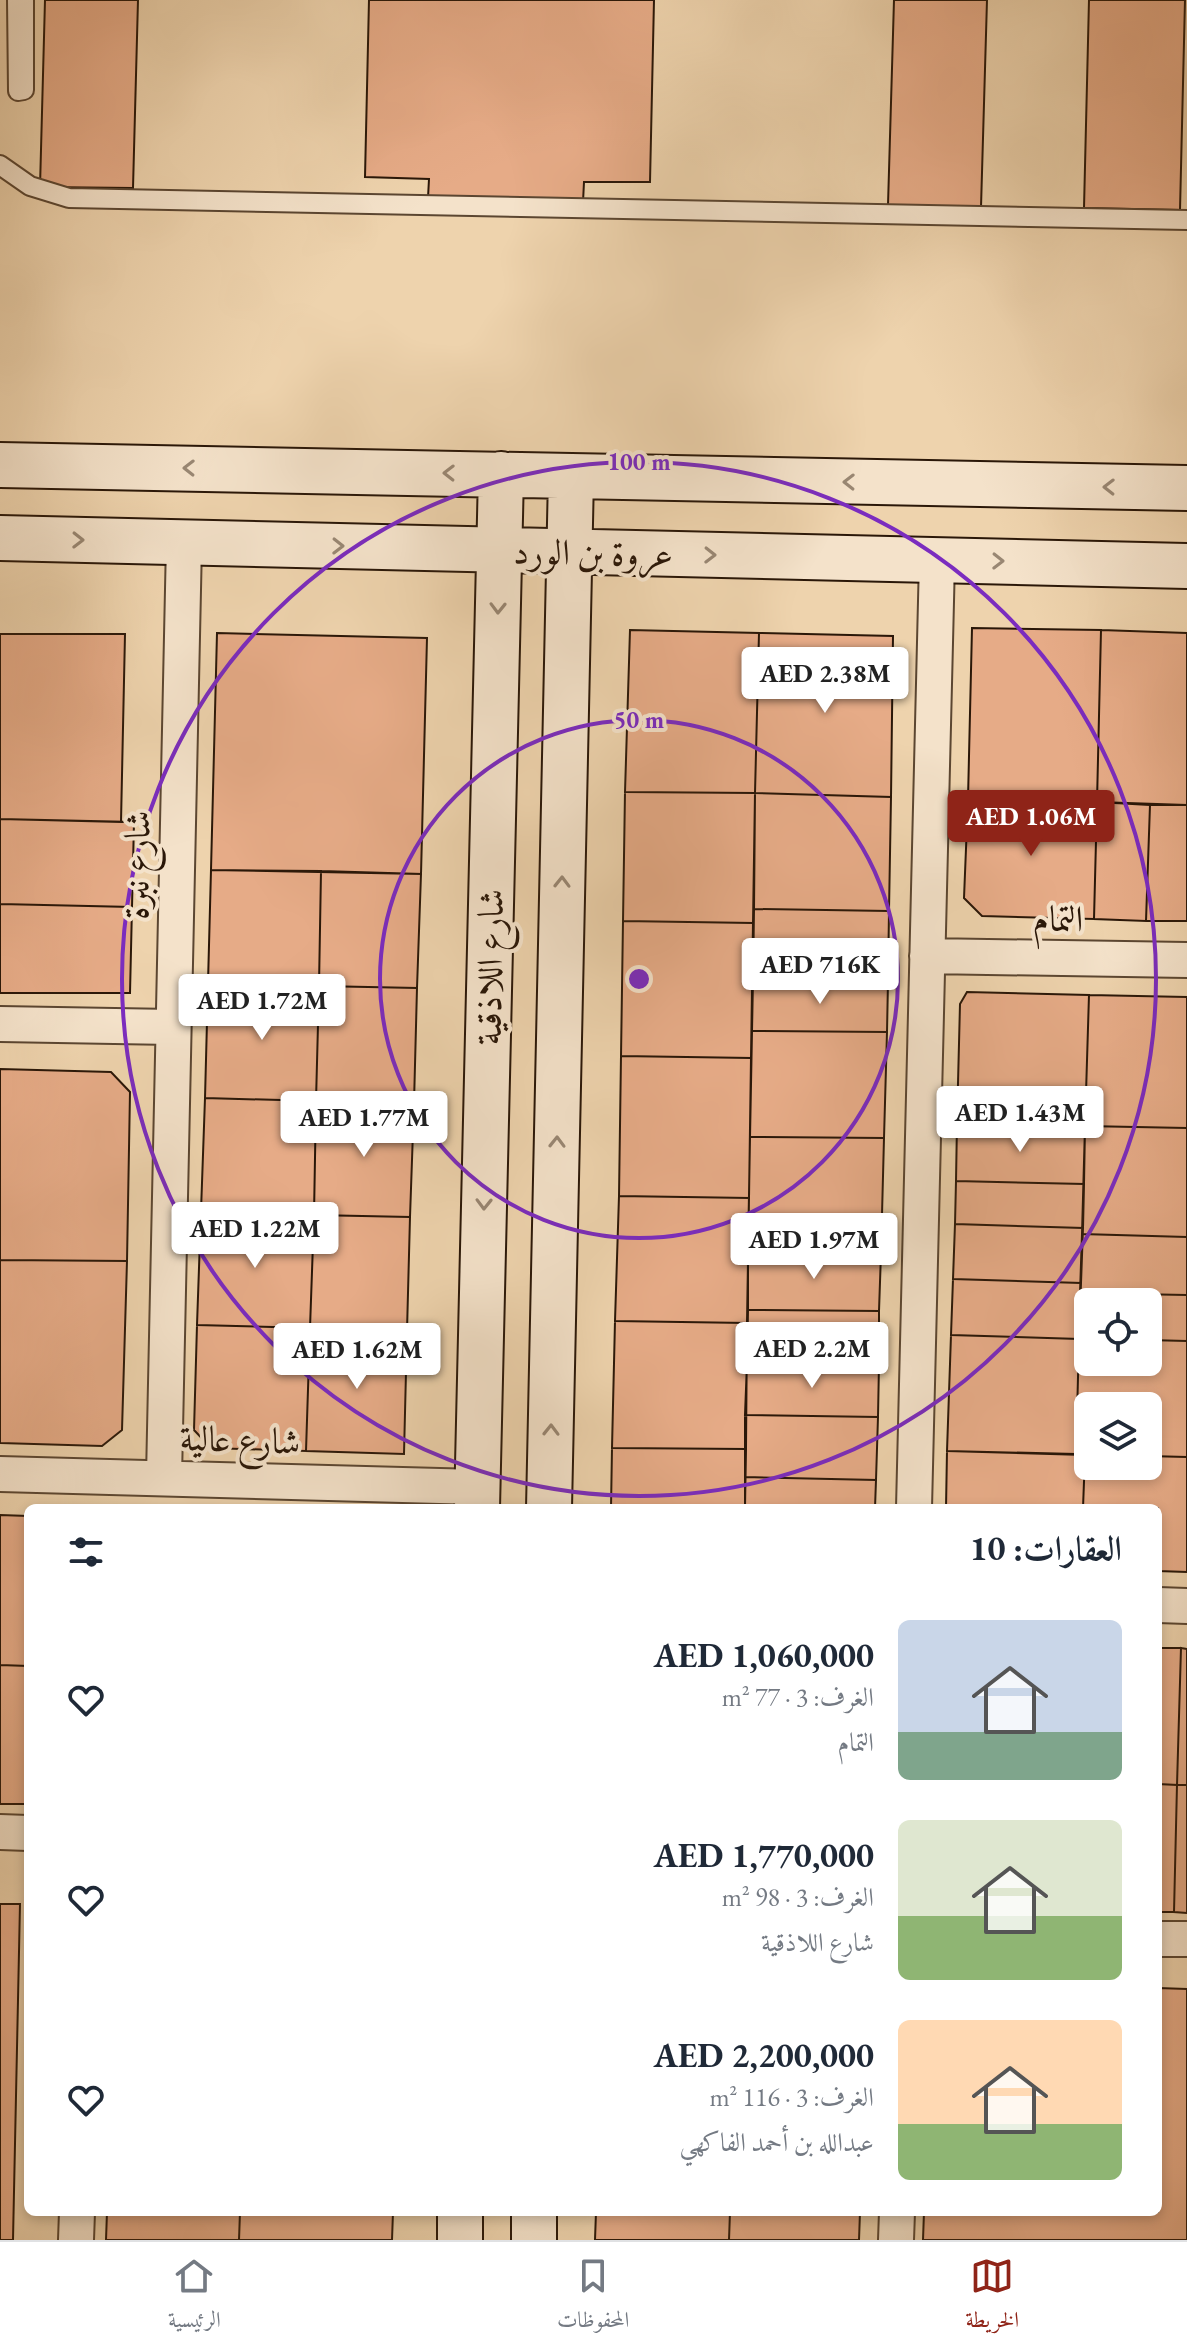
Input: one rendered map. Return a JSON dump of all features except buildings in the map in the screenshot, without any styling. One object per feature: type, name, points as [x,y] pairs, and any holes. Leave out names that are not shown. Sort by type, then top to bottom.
[{"type":"street","name":"عروة بن الورد","points":[[0,465],[1187,488]]},
{"type":"street","name":"شارع اللاذقية","points":[[477,1497],[501,474]]},
{"type":"street","name":"شارع اللاذقية","points":[[549,1504],[571,476]]},
{"type":"street","name":"عروة بن الورد","points":[[0,538],[1187,566]]},
{"type":"street","name":"شارع نبرة","points":[[164,1477],[184,543]]},
{"type":"street","points":[[914,1504],[937,560]]},
{"type":"street","name":"التمام","points":[[927,956],[1187,960]]},
{"type":"street","points":[[0,1024],[172,1027]]},
{"type":"street","name":"شارع عالية","points":[[0,1474],[164,1477],[477,1497]]},
{"type":"street","points":[[1162,1605],[1187,1606]]},
{"type":"street","points":[[0,1832],[24,1833]]},
{"type":"street","points":[[1162,1939],[1187,1939]]},
{"type":"street","points":[[76,2240],[77,2216]]},
{"type":"street","points":[[460,2216],[460,2240]]},
{"type":"street","points":[[534,2216],[534,2240]]},
{"type":"street","points":[[896,2240],[897,2216]]},
{"type":"lane","points":[[17,0],[18,91],[24,90],[24,0]]},
{"type":"lane","points":[[0,165],[30,186],[69,198],[1187,220]]}]
